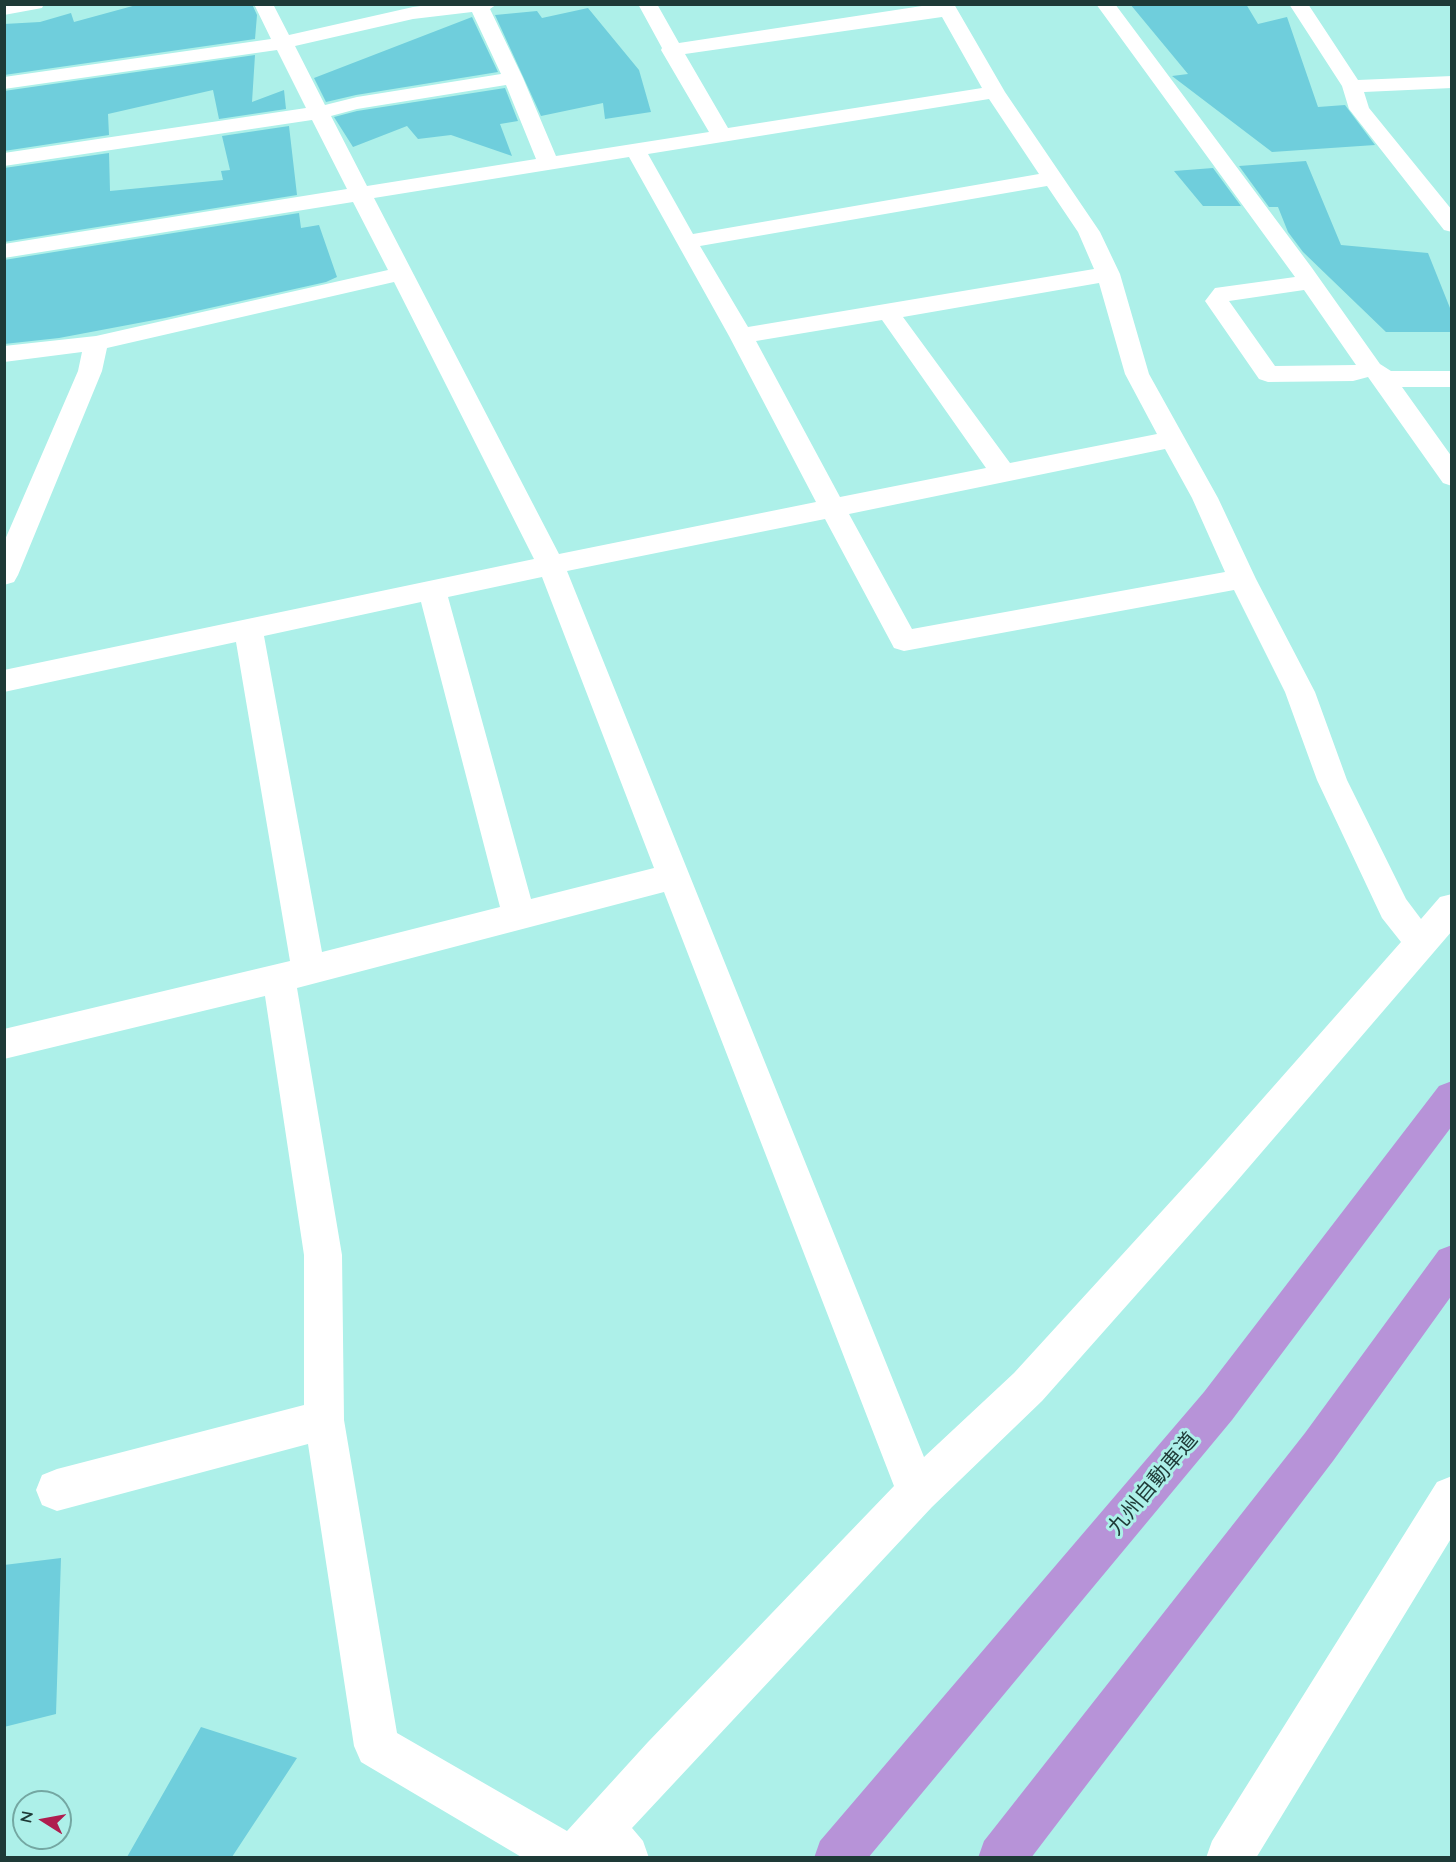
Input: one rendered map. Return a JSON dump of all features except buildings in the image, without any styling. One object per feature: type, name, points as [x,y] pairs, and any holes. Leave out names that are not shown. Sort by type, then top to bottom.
[{"type":"highway","name":"九州自動車道","points":[[837,1857],[1218,1406],[1452,1097]]},
{"type":"highway","points":[[1001,1857],[1319,1447],[1452,1263]]},
{"type":"street","points":[[4,9],[34,4]]},
{"type":"street","points":[[263,4],[358,194],[551,565],[917,1492]]},
{"type":"street","points":[[647,4],[671,50],[722,136]]},
{"type":"street","points":[[1105,4],[1452,477]]},
{"type":"street","points":[[1298,4],[1352,86],[1359,109],[1452,225]]},
{"type":"street","points":[[4,83],[282,43],[413,13],[484,5],[548,163]]},
{"type":"street","points":[[671,50],[946,8],[995,92],[1089,232],[1108,274],[1137,374],[1205,498],[1242,579],[1300,692],[1332,780],[1394,908],[1420,942]]},
{"type":"street","points":[[4,160],[317,113],[357,103],[513,78]]},
{"type":"street","points":[[1352,86],[1452,82]]},
{"type":"street","points":[[4,251],[995,92]]},
{"type":"street","points":[[636,151],[835,507],[904,641],[1242,579]]},
{"type":"street","points":[[686,242],[1053,178]]},
{"type":"street","points":[[4,354],[96,343],[401,274]]},
{"type":"street","points":[[741,336],[1108,274]]},
{"type":"street","points":[[1310,282],[1223,293],[1218,301],[1268,374],[1353,373],[1452,379]]},
{"type":"street","points":[[888,312],[1003,473]]},
{"type":"street","points":[[4,575],[90,371],[96,343]]},
{"type":"street","points":[[4,681],[551,565],[1173,439]]},
{"type":"street","points":[[432,590],[519,917]]},
{"type":"street","points":[[248,628],[294,974],[322,1256],[324,1420],[377,1746],[568,1857]]},
{"type":"street","points":[[4,1044],[294,974],[673,876]]},
{"type":"street","points":[[606,1848],[664,1758],[917,1492],[1028,1388],[1218,1176],[1452,907]]},
{"type":"street","points":[[57,1490],[324,1420]]},
{"type":"street","points":[[1228,1857],[1452,1497]]}]
